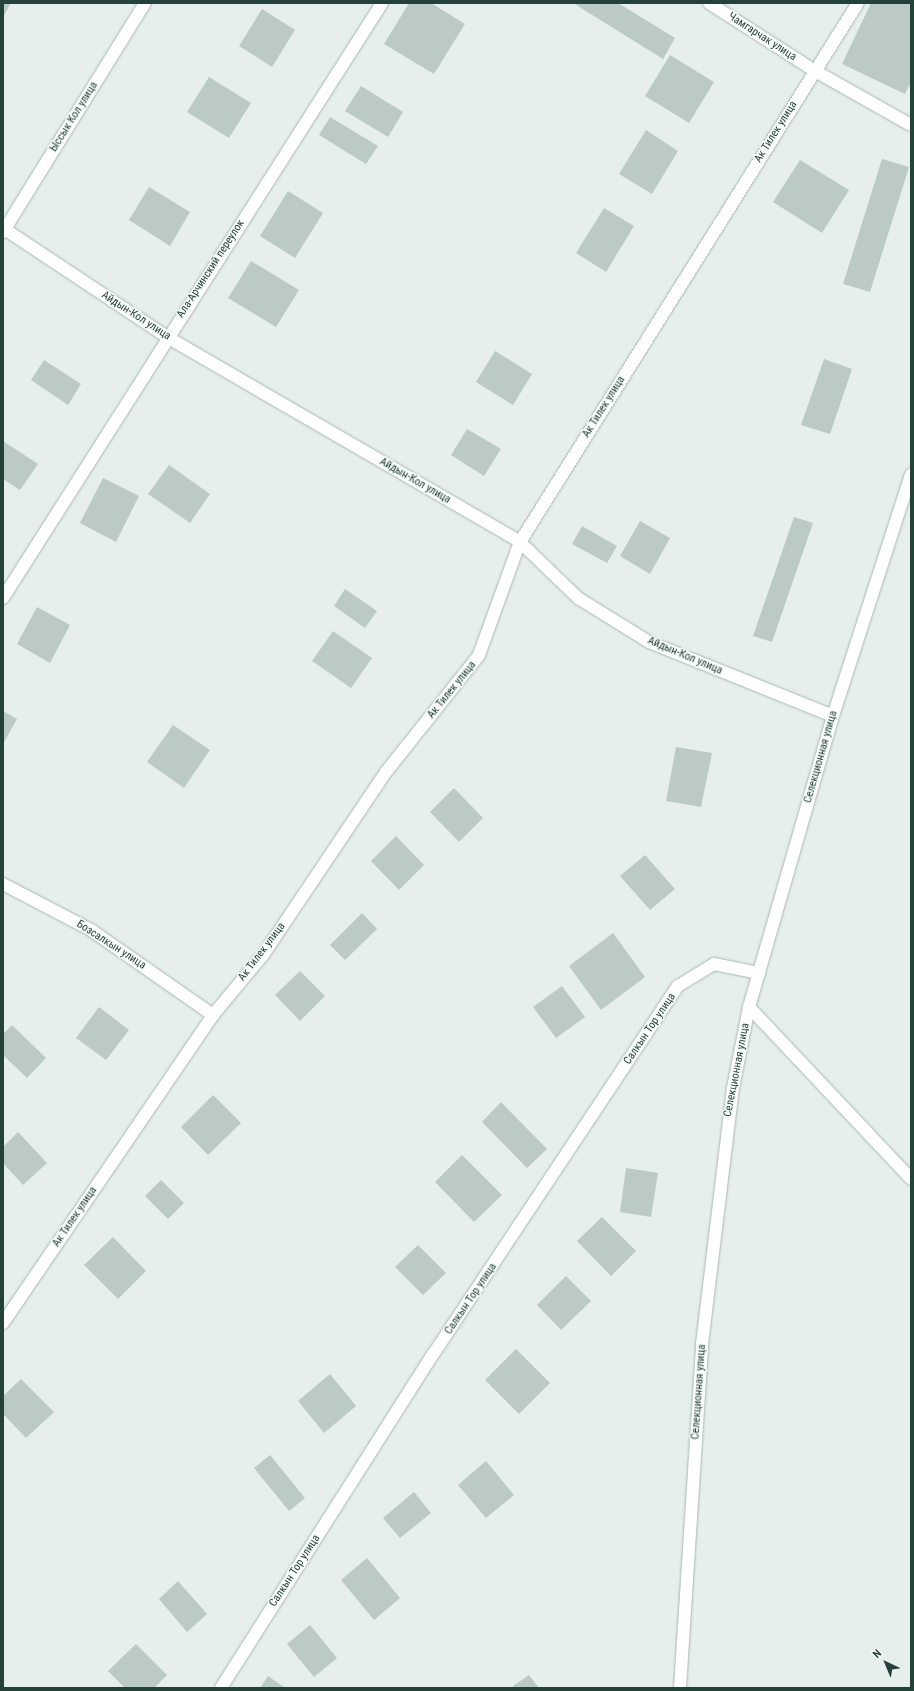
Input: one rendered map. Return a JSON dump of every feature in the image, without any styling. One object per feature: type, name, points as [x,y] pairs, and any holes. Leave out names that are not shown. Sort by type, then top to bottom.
[{"type":"street","name":"Ыссык Кол улица","points":[[4,230],[145,3]]},
{"type":"street","name":"Ала-Арчинский переулок","points":[[3,598],[167,337],[382,3]]},
{"type":"street","name":"Чамгарчак улица","points":[[709,3],[815,71],[911,125]]},
{"type":"street","name":"Ак Тилек улица","points":[[3,1323],[213,1015],[263,955],[386,772],[479,655],[520,542],[858,3]]},
{"type":"street","name":"Айдын-Кол улица","points":[[4,230],[167,337],[520,542],[578,598],[649,642],[833,716]]},
{"type":"street","name":"Селекционная улица","points":[[680,1688],[703,1336],[732,1088],[749,1007],[833,716],[911,474]]},
{"type":"street","name":"Бозсалкын улица","points":[[3,884],[91,930],[213,1015]]},
{"type":"street","name":"Салкын Тор улица","points":[[220,1688],[434,1353],[678,986],[714,964],[759,973]]},
{"type":"street","points":[[749,1007],[911,1179]]},
{"type":"building","points":[[3,3],[11,3],[3,17]]},
{"type":"building","points":[[409,3],[431,3],[465,24],[434,74],[384,44]]},
{"type":"building","points":[[573,3],[618,3],[675,38],[663,59]]},
{"type":"building","points":[[871,3],[911,3],[911,82],[905,94],[842,64]]},
{"type":"building","points":[[262,9],[295,30],[272,67],[239,46]]},
{"type":"building","points":[[670,55],[714,82],[689,123],[645,96]]},
{"type":"building","points":[[209,77],[251,103],[229,138],[187,112]]},
{"type":"building","points":[[361,86],[403,112],[388,137],[345,111]]},
{"type":"building","points":[[330,117],[378,146],[366,164],[319,135]]},
{"type":"building","points":[[646,130],[678,151],[652,194],[619,174]]},
{"type":"building","points":[[882,159],[909,167],[870,292],[843,284]]},
{"type":"building","points":[[800,160],[849,190],[822,233],[773,202]]},
{"type":"building","points":[[149,187],[190,212],[170,246],[129,220]]},
{"type":"building","points":[[288,191],[323,213],[295,258],[260,236]]},
{"type":"building","points":[[604,208],[634,226],[606,272],[576,253]]},
{"type":"building","points":[[251,261],[299,290],[276,327],[228,298]]},
{"type":"building","points":[[495,351],[532,374],[513,405],[476,382]]},
{"type":"building","points":[[824,359],[852,369],[830,434],[801,425]]},
{"type":"building","points":[[44,360],[81,384],[68,405],[31,380]]},
{"type":"building","points":[[467,429],[501,449],[484,476],[451,455]]},
{"type":"building","points":[[3,441],[38,464],[20,490],[3,479]]},
{"type":"building","points":[[169,465],[210,494],[190,523],[148,494]]},
{"type":"building","points":[[103,478],[139,496],[116,542],[80,523]]},
{"type":"building","points":[[794,517],[813,523],[772,642],[753,636]]},
{"type":"building","points":[[640,521],[670,538],[650,574],[620,556]]},
{"type":"building","points":[[582,526],[617,546],[607,563],[572,544]]},
{"type":"building","points":[[345,589],[377,611],[365,628],[334,606]]},
{"type":"building","points":[[37,607],[70,625],[50,663],[17,644]]},
{"type":"building","points":[[333,631],[372,658],[351,688],[312,661]]},
{"type":"building","points":[[3,711],[17,719],[3,744]]},
{"type":"building","points":[[173,725],[210,750],[184,788],[147,762]]},
{"type":"building","points":[[676,747],[712,753],[701,807],[666,801]]},
{"type":"building","points":[[454,788],[483,818],[459,842],[430,812]]},
{"type":"building","points":[[396,836],[424,865],[399,890],[371,861]]},
{"type":"building","points":[[645,855],[675,889],[650,910],[620,876]]},
{"type":"building","points":[[362,913],[377,929],[345,960],[330,945]]},
{"type":"building","points":[[613,933],[645,977],[601,1010],[569,966]]},
{"type":"building","points":[[300,971],[325,996],[300,1021],[275,995]]},
{"type":"building","points":[[562,986],[585,1017],[556,1038],[533,1007]]},
{"type":"building","points":[[99,1007],[129,1030],[106,1060],[76,1038]]},
{"type":"building","points":[[12,1025],[46,1058],[27,1078],[3,1055],[3,1034]]},
{"type":"building","points":[[213,1095],[241,1123],[208,1155],[181,1127]]},
{"type":"building","points":[[501,1102],[547,1149],[527,1168],[482,1122]]},
{"type":"building","points":[[18,1132],[47,1163],[23,1185],[3,1163],[3,1147]]},
{"type":"building","points":[[462,1155],[502,1195],[474,1222],[435,1182]]},
{"type":"building","points":[[626,1168],[658,1173],[651,1217],[620,1212]]},
{"type":"building","points":[[161,1180],[184,1203],[168,1219],[145,1196]]},
{"type":"building","points":[[602,1217],[636,1251],[611,1276],[577,1241]]},
{"type":"building","points":[[113,1237],[146,1271],[118,1299],[84,1265]]},
{"type":"building","points":[[418,1245],[446,1273],[423,1295],[395,1267]]},
{"type":"building","points":[[566,1276],[591,1301],[561,1330],[537,1305]]},
{"type":"building","points":[[516,1349],[550,1383],[519,1414],[485,1380]]},
{"type":"building","points":[[330,1374],[356,1406],[324,1433],[298,1401]]},
{"type":"building","points":[[21,1379],[54,1412],[26,1438],[3,1414],[3,1396]]},
{"type":"building","points":[[270,1455],[305,1498],[289,1511],[254,1468]]},
{"type":"building","points":[[486,1461],[514,1495],[486,1518],[458,1485]]},
{"type":"building","points":[[414,1492],[431,1513],[400,1538],[383,1518]]},
{"type":"building","points":[[367,1558],[400,1598],[374,1620],[341,1580]]},
{"type":"building","points":[[178,1581],[207,1614],[187,1632],[159,1599]]},
{"type":"building","points":[[310,1625],[337,1658],[314,1677],[287,1644]]},
{"type":"building","points":[[136,1644],[167,1675],[154,1688],[125,1688],[108,1671]]},
{"type":"building","points":[[529,1675],[539,1688],[514,1688],[513,1686]]},
{"type":"building","points":[[268,1676],[285,1688],[260,1688]]}]
